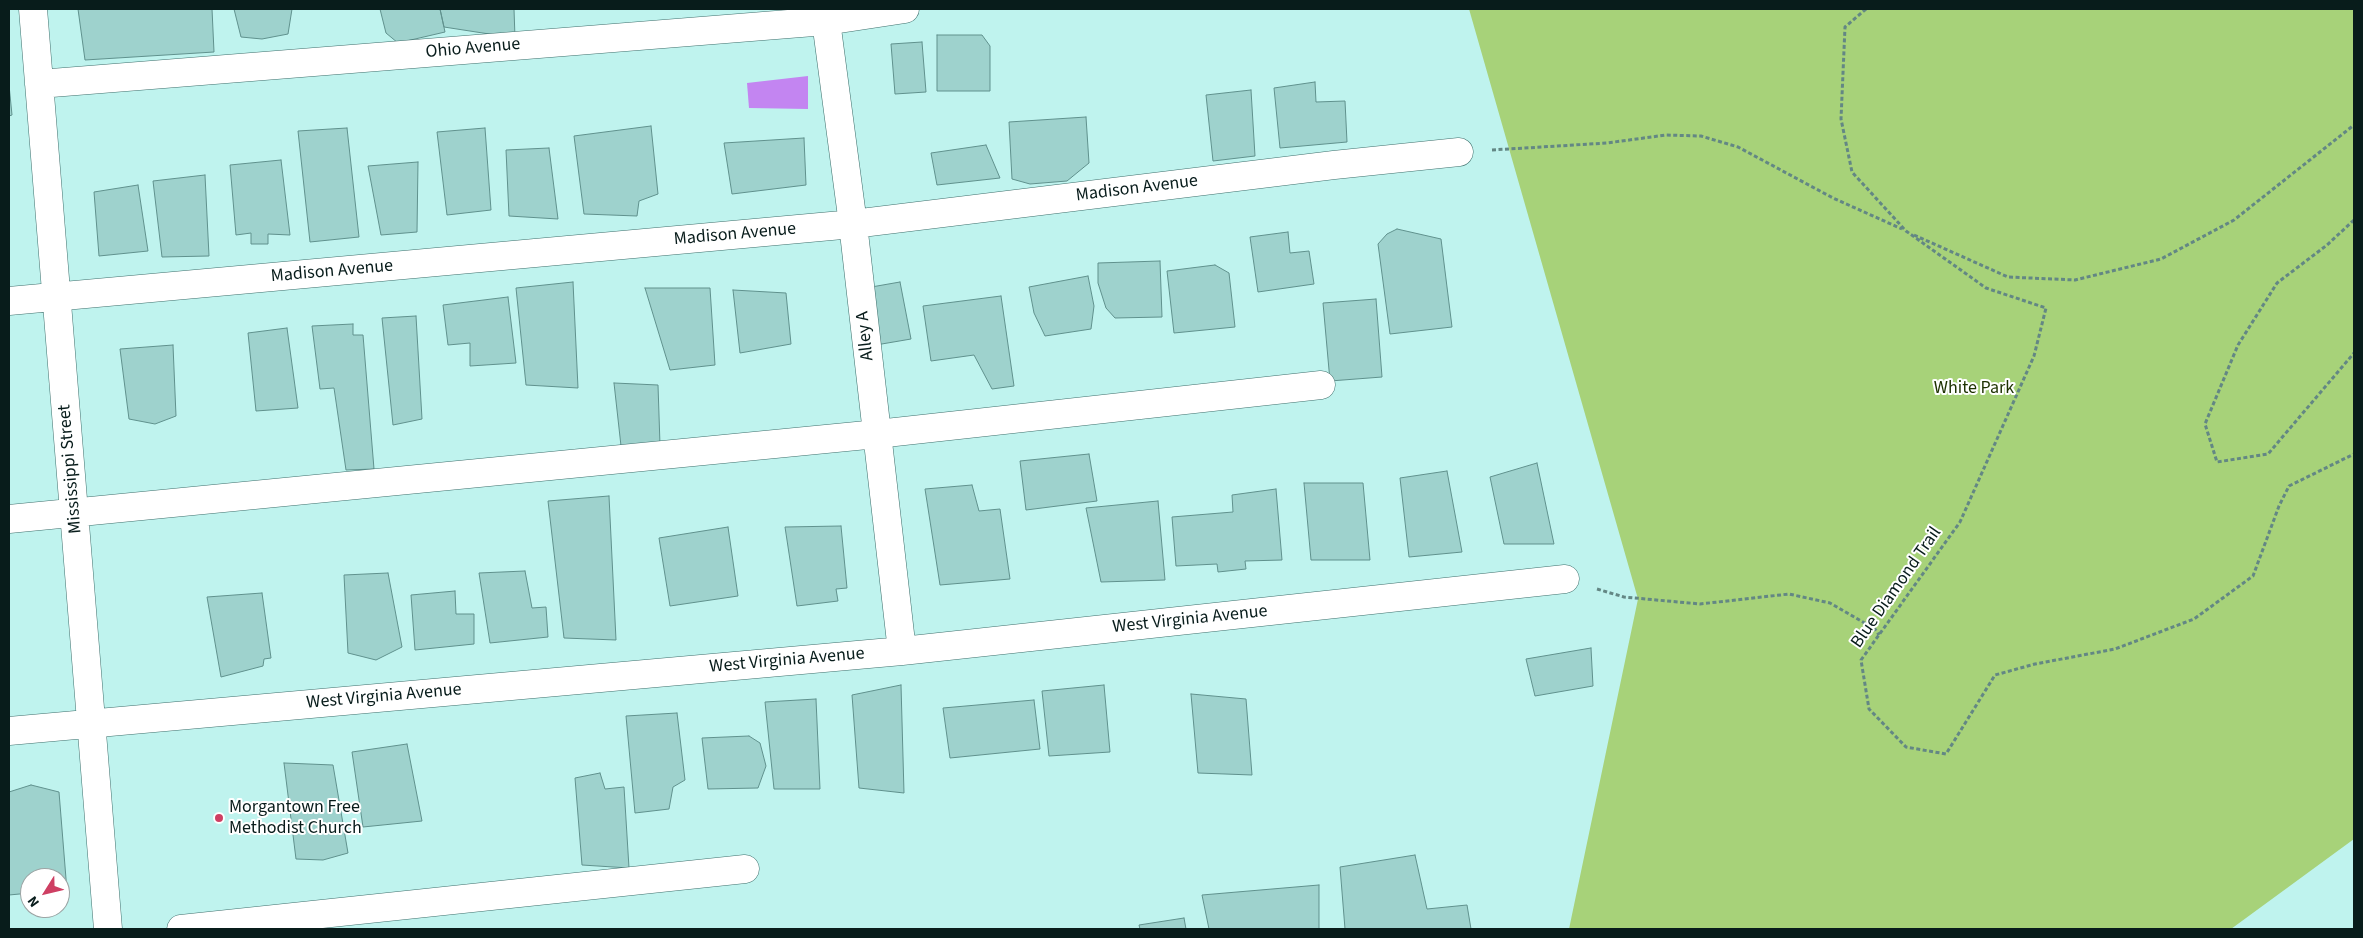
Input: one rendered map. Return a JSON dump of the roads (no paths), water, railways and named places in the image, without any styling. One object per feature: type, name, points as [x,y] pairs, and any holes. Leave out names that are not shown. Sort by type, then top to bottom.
[{"type":"street","name":"Mississippi Street","points":[[33,9],[93,723],[108,929]]},
{"type":"street","name":"Ohio Avenue","points":[[39,84],[826,20],[905,9]]},
{"type":"street","name":"Alley A","points":[[826,20],[853,224],[902,651]]},
{"type":"street","name":"Madison Avenue","points":[[9,301],[853,224],[1334,165],[1459,152]]},
{"type":"street","points":[[9,519],[877,434],[1321,385]]},
{"type":"street","name":"West Virginia Avenue","points":[[9,731],[902,651],[1565,579]]},
{"type":"street","points":[[181,929],[745,869]]},
{"type":"place","name":"Morgantown Free Methodist Church","points":[[219,818]]},
{"type":"park label","name":"White Park","points":[[1974,389]]}]
